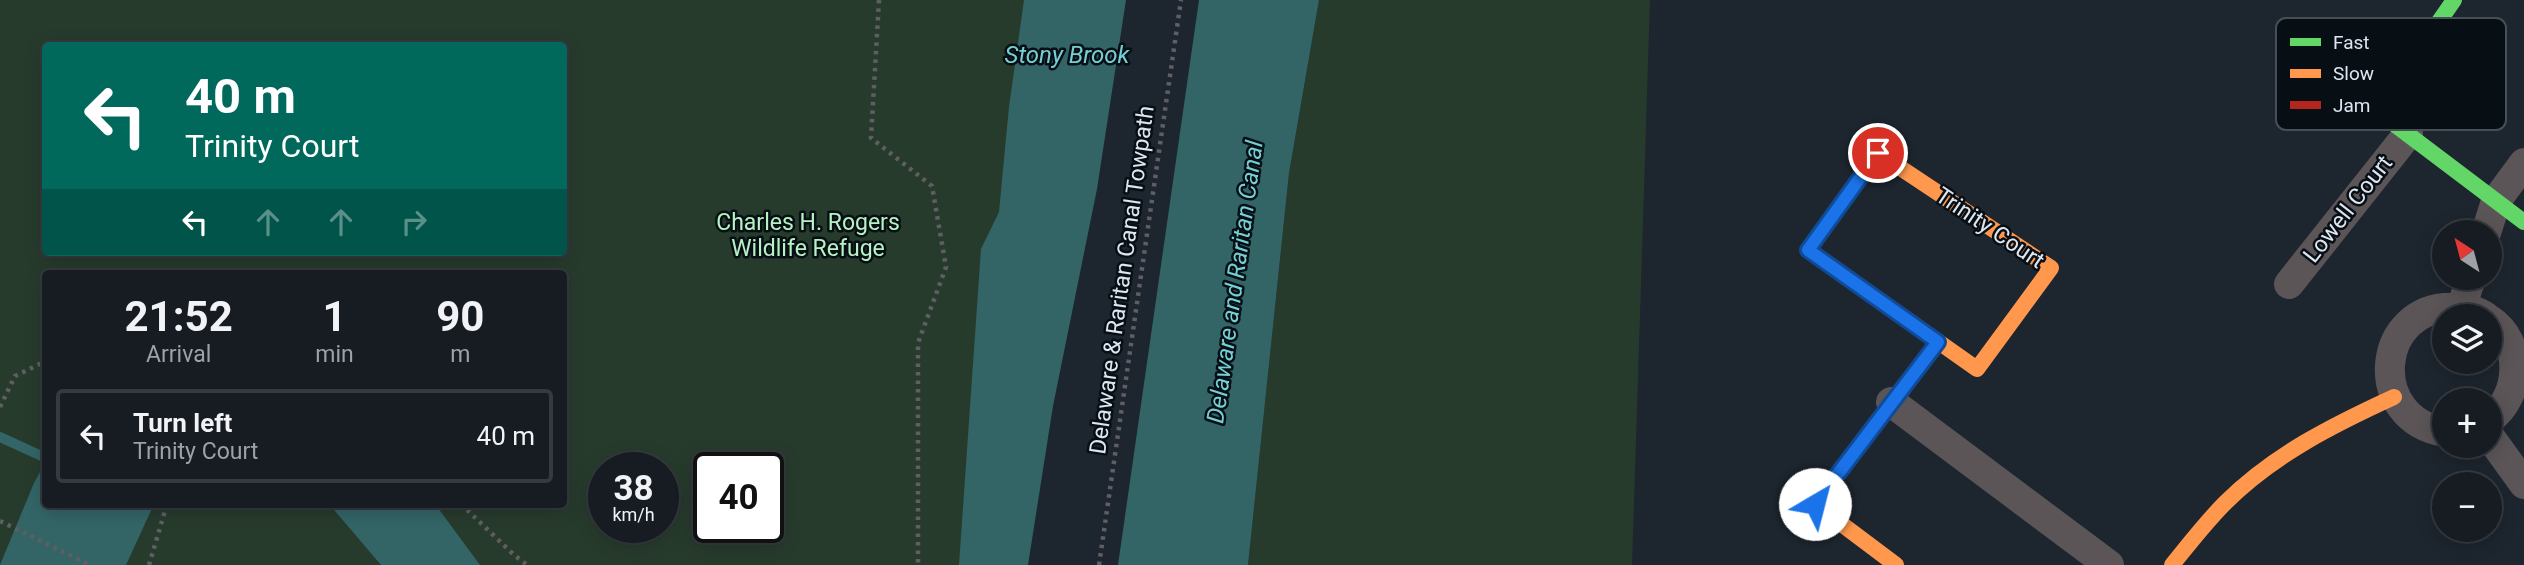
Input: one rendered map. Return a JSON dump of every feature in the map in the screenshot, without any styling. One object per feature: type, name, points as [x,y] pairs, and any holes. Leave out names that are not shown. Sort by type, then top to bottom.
[{"type":"street","name":"Lowell Court","points":[[2442,18],[2454,0]]},
{"type":"street","name":"Lowell Court","points":[[2402,130],[2524,222]]},
{"type":"street","name":"Lowell Court","points":[[2289,284],[2407,134]]},
{"type":"street","name":"Trinity Court","points":[[1878,153],[2051,268],[1977,369],[1938,342],[1808,250],[1878,153]]},
{"type":"street","points":[[2490,220],[2496,201],[2524,163]]},
{"type":"street","points":[[2432,310],[2417,317],[2400,333],[2389,357],[2389,381],[2394,397],[2408,415],[2432,430]]},
{"type":"street","points":[[2502,336],[2510,343],[2516,366],[2513,390],[2502,408]]},
{"type":"street","points":[[1896,565],[1815,504],[1938,342]]},
{"type":"street","points":[[2172,565],[2225,502],[2271,464],[2334,424],[2394,397]]},
{"type":"street","points":[[1891,402],[2109,565]]},
{"type":"street","points":[[2502,454],[2524,484]]},
{"type":"path","points":[[880,0],[871,138],[932,186],[946,267],[918,344],[918,565]]},
{"type":"path","name":"Delaware & Raritan Canal Towpath","points":[[1099,565],[1181,0]]},
{"type":"path","points":[[0,407],[15,376],[42,363]]},
{"type":"path","points":[[149,565],[166,508]]},
{"type":"path","points":[[465,508],[527,565]]},
{"type":"path","points":[[0,521],[90,565]]},
{"type":"green space","name":"Charles H. Rogers Wildlife Refuge","points":[[0,0],[1073,0],[1007,565],[0,565]]},
{"type":"green space","points":[[1319,0],[1650,0],[1632,565],[1248,565],[1289,173]]},
{"type":"water","name":"Stony Brook","points":[[1024,0],[1126,0],[1097,189],[1053,406],[1028,565],[959,565],[981,249],[999,212],[1009,107]]},
{"type":"water","name":"Delaware and Raritan Canal","points":[[1199,0],[1319,0],[1289,173],[1248,565],[1118,565]]},
{"type":"water","points":[[42,468],[42,508],[152,508],[126,565],[0,565]]},
{"type":"water","points":[[332,508],[438,508],[480,565],[381,565]]},
{"type":"waterway","points":[[0,437],[42,456]]},
{"type":"traffic: fast","points":[[2442,18],[2454,0]]},
{"type":"traffic: fast","points":[[2402,130],[2524,222]]},
{"type":"traffic: slow","points":[[1814,254],[1977,369],[2051,268],[1878,153]]},
{"type":"traffic: slow","points":[[1896,565],[1815,504],[1938,342]]},
{"type":"traffic: slow","points":[[2172,565],[2218,510],[2263,470],[2326,430],[2394,397]]},
{"type":"traffic: jam","points":[[1814,254],[1808,250],[1878,153]]},
{"type":"route","points":[[1815,504],[1938,342],[1808,250],[1878,153]]}]
